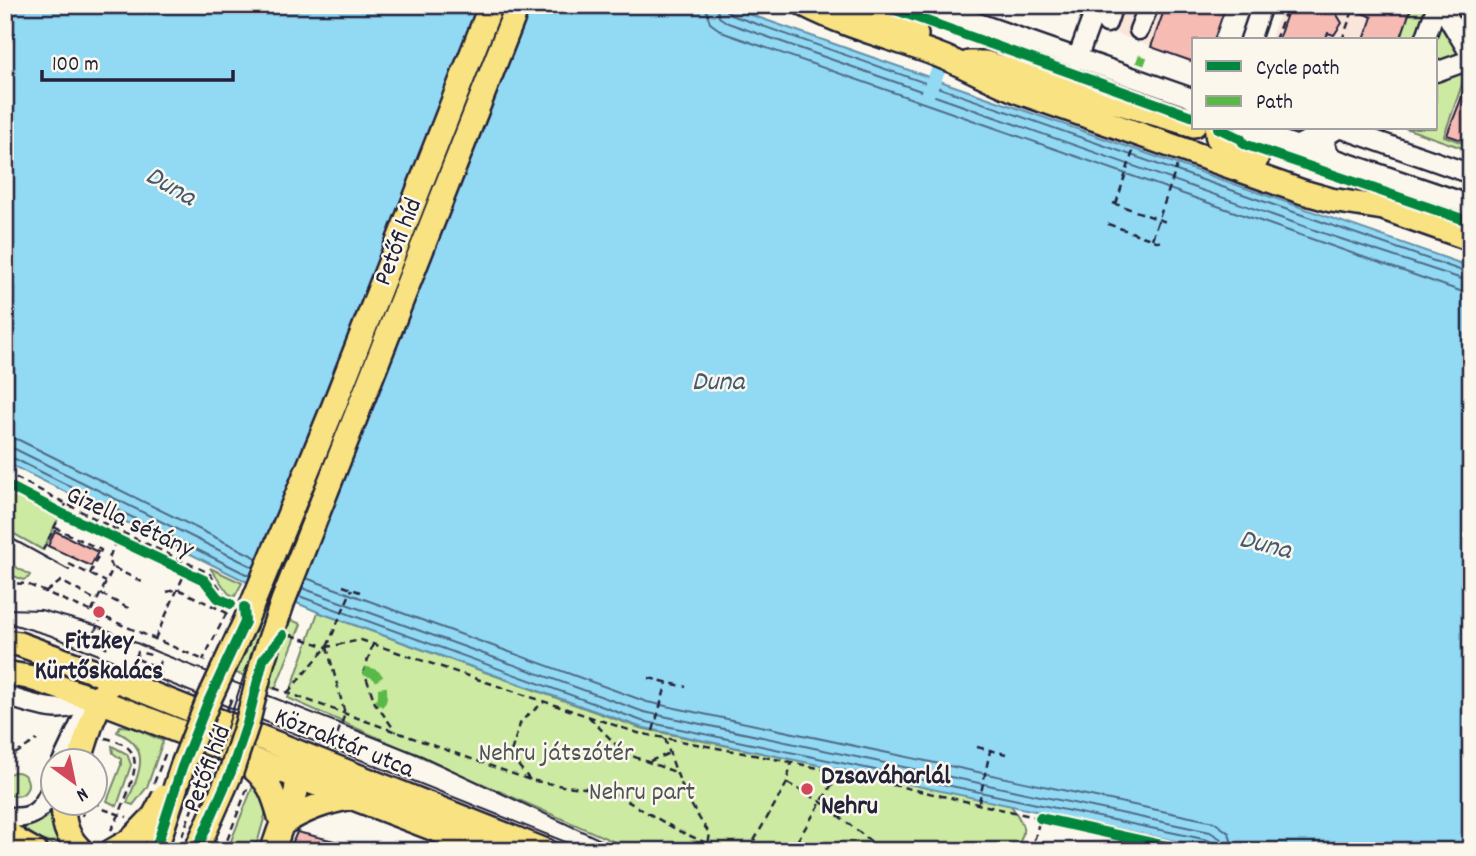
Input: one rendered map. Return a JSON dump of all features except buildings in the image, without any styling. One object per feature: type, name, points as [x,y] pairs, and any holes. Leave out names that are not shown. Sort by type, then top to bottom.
[{"type":"main road","name":"Petőfi híd","points":[[182,767],[333,408],[491,5]]},
{"type":"main road","name":"Petőfi híd","points":[[188,846],[231,772],[283,600],[518,5]]},
{"type":"main road","points":[[805,5],[845,25],[958,63],[985,63],[1192,124]]},
{"type":"main road","points":[[852,5],[932,43],[958,63],[993,83],[1331,201],[1383,208]]},
{"type":"main road","points":[[1217,130],[1216,136],[1221,145],[1231,151],[1471,239]]},
{"type":"main road","name":"Közraktár utca","points":[[5,642],[121,675],[282,745],[328,758],[519,844],[546,851]]},
{"type":"main road","name":"Közraktár utca","points":[[5,673],[28,677],[97,700],[492,851]]},
{"type":"main road","points":[[78,748],[97,700],[121,675]]},
{"type":"main road","points":[[81,748],[109,725],[133,714]]},
{"type":"main road","points":[[264,847],[282,824],[296,799],[298,776],[282,745]]},
{"type":"main road","points":[[232,752],[260,772],[268,782],[282,824]]},
{"type":"main road","points":[[298,776],[328,758]]},
{"type":"main road","points":[[120,836],[154,816],[182,767]]},
{"type":"main road","points":[[155,851],[182,767]]},
{"type":"main road","points":[[282,824],[299,812],[354,797]]},
{"type":"main road","points":[[63,818],[71,839],[82,851]]},
{"type":"main road","points":[[5,831],[35,851]]},
{"type":"street","points":[[927,5],[1192,98]]},
{"type":"street","points":[[1077,59],[1097,5]]},
{"type":"street","points":[[1107,23],[1113,5]]},
{"type":"street","points":[[1139,30],[1149,5]]},
{"type":"street","points":[[1426,38],[1440,5]]},
{"type":"street","points":[[1438,71],[1470,58],[1467,47],[1440,5]]},
{"type":"street","points":[[1251,38],[1260,11]]},
{"type":"street","points":[[1251,130],[1471,205]]},
{"type":"street","points":[[1298,145],[1310,139],[1313,130]]},
{"type":"street","points":[[1331,156],[1325,147],[1325,139],[1337,130]]},
{"type":"street","points":[[1347,130],[1471,174]]},
{"type":"street","points":[[5,695],[51,709],[75,709],[97,700]]},
{"type":"street","points":[[51,709],[75,748]]},
{"type":"street","points":[[5,816],[19,819],[30,816],[38,810]]},
{"type":"path","points":[[1225,5],[1260,11]]},
{"type":"path","points":[[1276,38],[1288,5]]},
{"type":"path","points":[[1345,38],[1355,5]]},
{"type":"path","points":[[1135,144],[1114,203],[1169,223]]},
{"type":"path","points":[[1152,239],[1180,159]]},
{"type":"path","points":[[1108,223],[1162,243]]},
{"type":"path","points":[[5,472],[63,508],[51,528],[43,550]]},
{"type":"path","points":[[51,528],[101,550],[90,574]]},
{"type":"path","points":[[117,534],[108,561],[113,568],[142,582]]},
{"type":"path","points":[[69,564],[106,582]]},
{"type":"path","points":[[155,639],[188,567]]},
{"type":"path","points":[[5,583],[27,584],[92,611],[113,568]]},
{"type":"path","points":[[46,592],[61,581],[97,601]]},
{"type":"path","points":[[343,586],[360,592]]},
{"type":"path","points":[[167,592],[178,589],[229,608],[204,660]]},
{"type":"path","points":[[287,693],[327,647],[352,589]]},
{"type":"path","points":[[100,594],[130,609]]},
{"type":"path","points":[[102,615],[95,631],[89,631],[86,639],[111,649]]},
{"type":"path","points":[[327,647],[361,640],[638,733],[792,762],[1054,821]]},
{"type":"path","points":[[373,644],[364,671],[375,703],[396,733]]},
{"type":"path","points":[[327,647],[345,714],[328,758]]},
{"type":"path","points":[[121,675],[138,652],[155,656]]},
{"type":"path","points":[[137,659],[158,667]]},
{"type":"path","points":[[157,684],[161,659]]},
{"type":"path","points":[[649,678],[686,687]]},
{"type":"path","points":[[653,730],[667,682]]},
{"type":"path","points":[[227,710],[233,695]]},
{"type":"path","points":[[530,780],[510,755],[521,721],[544,702]]},
{"type":"path","points":[[345,714],[530,780],[608,790],[659,821],[725,851]]},
{"type":"path","points":[[588,716],[624,753],[675,772]]},
{"type":"path","points":[[106,737],[124,744],[132,751],[136,761],[135,772],[112,830],[120,836]]},
{"type":"path","points":[[666,738],[675,772],[698,818],[710,834],[708,845]]},
{"type":"path","points":[[15,754],[37,740]]},
{"type":"path","points":[[976,747],[1006,754]]},
{"type":"path","points":[[979,803],[990,751]]},
{"type":"path","points":[[648,762],[670,753]]},
{"type":"path","points":[[748,851],[787,783],[792,762]]},
{"type":"path","points":[[792,851],[820,800],[839,773]]},
{"type":"path","points":[[787,783],[820,800],[883,851]]},
{"type":"path","points":[[223,851],[248,787]]},
{"type":"path","points":[[188,846],[192,809]]},
{"type":"path","points":[[108,811],[119,815]]},
{"type":"path","points":[[119,815],[120,836]]},
{"type":"path","points":[[1023,851],[1035,838],[1040,818]]},
{"type":"path","points":[[242,850],[264,847]]},
{"type":"shaded area","points":[[1076,5],[1226,5],[1215,38],[1192,38],[1192,61],[1082,21],[1086,9]]},
{"type":"shaded area","points":[[1282,5],[1471,5],[1471,151],[1411,130],[1438,130],[1438,38],[1271,38]]},
{"type":"green space","points":[[1412,5],[1471,5],[1471,59],[1444,136],[1471,146],[1471,151],[1411,130],[1438,130],[1438,38],[1401,38]]},
{"type":"green space","points":[[1248,136],[1471,214],[1471,219],[1247,142]]},
{"type":"green space","points":[[5,488],[58,519],[43,550],[5,529]]},
{"type":"green space","points":[[5,561],[30,575],[23,580],[5,572]]},
{"type":"green space","points":[[210,568],[242,583],[235,596],[229,594]]},
{"type":"green space","points":[[243,600],[301,624],[275,689],[217,665]]},
{"type":"green space","name":"Nehru part","points":[[318,612],[640,728],[1010,804],[1023,827],[1022,837],[1014,851],[635,851],[288,698]]},
{"type":"green space","points":[[120,726],[132,727],[163,741],[147,787],[133,805],[127,803],[138,772],[139,754],[129,738],[117,732]]},
{"type":"green space","points":[[112,746],[127,754],[131,765],[117,806],[108,802],[121,765],[121,759],[113,753]]},
{"type":"green space","points":[[16,772],[27,779],[28,784],[21,795],[16,796],[5,789],[4,784],[11,773]]},
{"type":"green space","points":[[255,781],[267,808],[255,851],[227,851]]},
{"type":"green space","points":[[44,818],[56,818],[72,850],[45,842],[21,826],[33,825]]},
{"type":"water","name":"Duna","points":[[5,5],[723,5],[1471,267],[1471,851],[1223,851],[640,727],[318,612],[245,581],[5,462]]},
{"type":"waterway","points":[[927,95],[938,71]]},
{"type":"tram line","points":[[168,851],[220,701],[254,630],[502,5]]},
{"type":"tram line","points":[[5,535],[69,570]]},
{"type":"tram line","points":[[5,609],[41,610],[98,626],[157,652],[422,756],[624,851]]},
{"type":"tram line","points":[[5,622],[49,635],[588,851]]},
{"type":"tram line","points":[[182,851],[200,811],[247,666]]},
{"type":"marked path","points":[[1140,64],[1143,56]]},
{"type":"marked path","points":[[364,671],[375,674],[383,689],[382,700],[377,706]]},
{"type":"cycle path","points":[[882,5],[1192,116]]},
{"type":"cycle path","points":[[1222,130],[1241,139],[1244,144],[1471,222]]},
{"type":"cycle path","name":"Gizella sétány","points":[[5,484],[204,580],[218,598],[231,604]]},
{"type":"cycle path","points":[[155,851],[182,767],[207,704],[245,622],[244,607]]},
{"type":"cycle path","points":[[196,851],[231,772],[247,724],[263,660],[283,635]]},
{"type":"cycle path","points":[[1040,818],[1188,851]]},
{"type":"place","name":"Fitzkey Kürtőskalács","points":[[99,612]]},
{"type":"place","name":"Dzsaváharlál Nehru","points":[[807,789]]},
{"type":"park label","name":"Nehru játszótér","points":[[556,751]]}]
